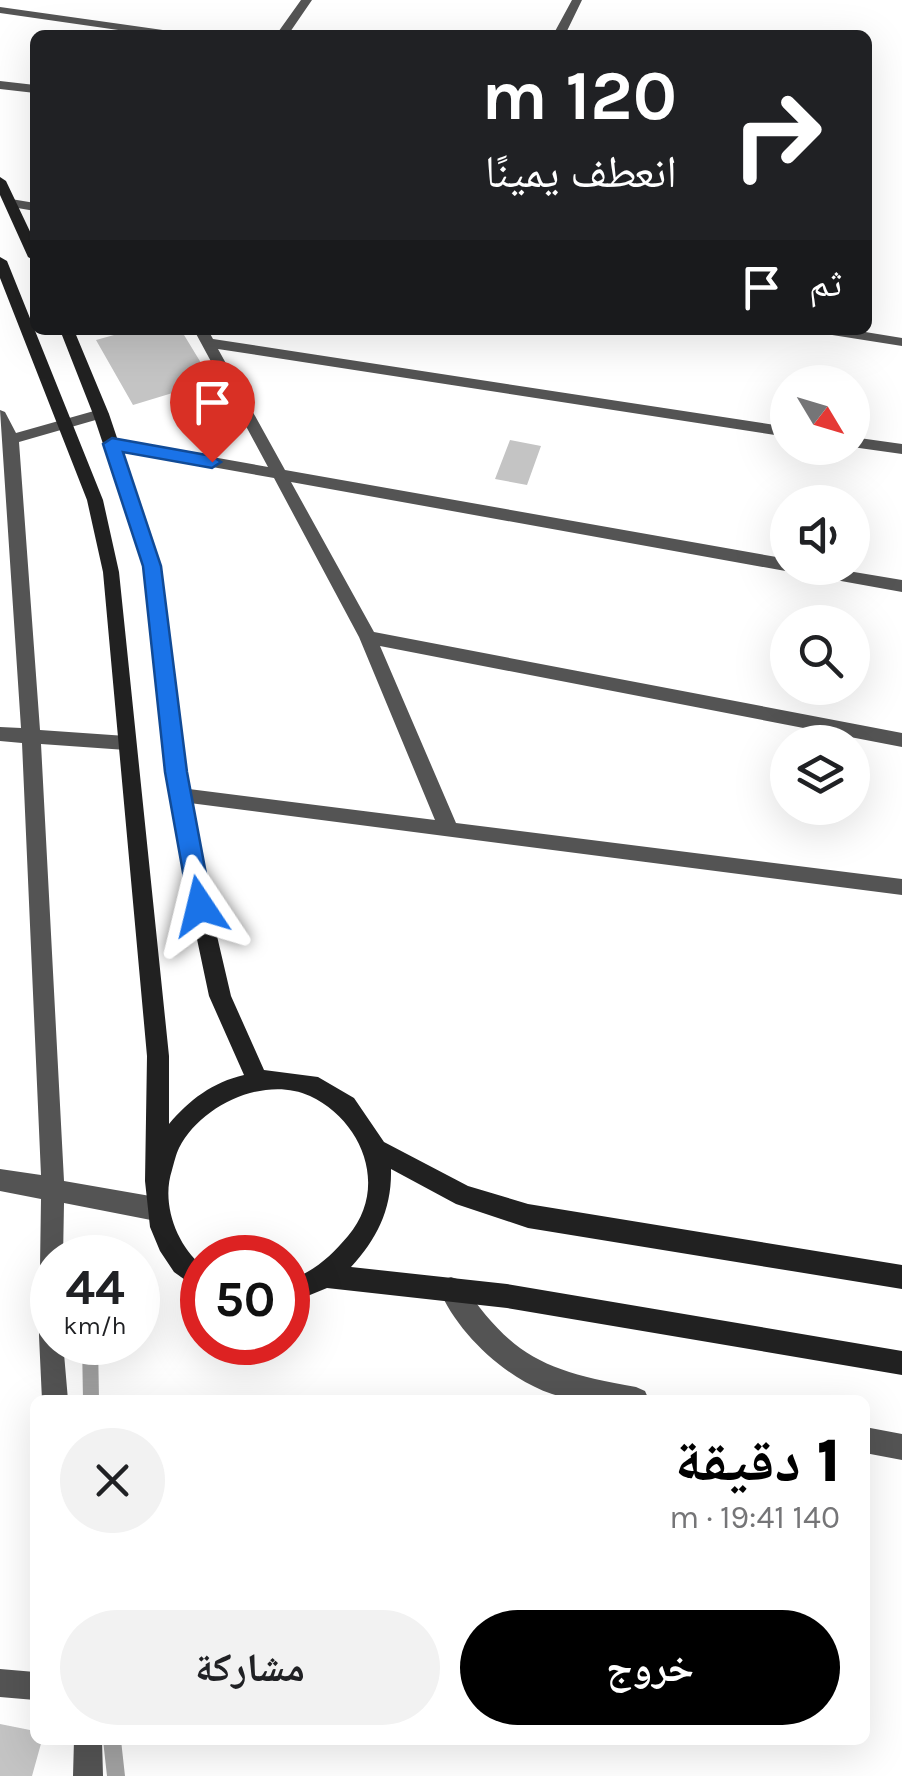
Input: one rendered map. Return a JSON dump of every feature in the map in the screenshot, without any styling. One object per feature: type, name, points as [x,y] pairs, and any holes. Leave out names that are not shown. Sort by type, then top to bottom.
[{"type":"main road","points":[[0,180],[30,245]]},
{"type":"main road","points":[[0,261],[66,424],[105,536],[158,1056],[156,1210],[167,1244],[180,1260]]},
{"type":"main road","points":[[69,335],[112,444],[152,566],[181,796],[220,996],[257,1079]]},
{"type":"main road","points":[[158,1174],[170,1140],[186,1118],[219,1093],[257,1079],[296,1079],[331,1092],[360,1116],[377,1150],[379,1192],[365,1234],[328,1277]]},
{"type":"main road","points":[[377,1150],[464,1196],[528,1216],[902,1277]]},
{"type":"main road","points":[[310,1284],[328,1277],[451,1289],[902,1363]]},
{"type":"street","points":[[286,30],[307,0]]},
{"type":"street","points":[[561,30],[576,0]]},
{"type":"street","points":[[0,10],[142,30]]},
{"type":"street","points":[[0,86],[30,89]]},
{"type":"street","points":[[11,203],[30,206]]},
{"type":"street","points":[[858,335],[902,342]]},
{"type":"street","points":[[205,337],[770,429]]},
{"type":"street","points":[[205,337],[368,637],[449,830]]},
{"type":"street","points":[[0,414],[11,439],[34,736],[54,1188],[50,1352],[54,1395]]},
{"type":"street","points":[[11,439],[101,414]]},
{"type":"street","points":[[112,444],[770,563]]},
{"type":"street","points":[[870,445],[902,449]]},
{"type":"street","points":[[870,580],[902,586]]},
{"type":"street","points":[[368,637],[902,740]]},
{"type":"street","points":[[0,734],[126,742]]},
{"type":"street","points":[[181,796],[902,887]]},
{"type":"street","points":[[0,1180],[156,1210]]},
{"type":"street","points":[[451,1289],[492,1345],[521,1366],[552,1383],[611,1395]]},
{"type":"street","points":[[870,1441],[902,1447]]},
{"type":"street","points":[[0,1682],[30,1685]]},
{"type":"street","points":[[88,1745],[88,1776]]},
{"type":"building","points":[[114,335],[184,335],[212,381],[133,405],[96,340]]},
{"type":"building","points":[[510,440],[541,446],[527,485],[495,479]]},
{"type":"building","points":[[0,1724],[30,1730],[30,1745],[41,1745],[32,1776],[0,1776]]},
{"type":"waterway","points":[[90,1365],[91,1395]]},
{"type":"waterway","points":[[113,1745],[116,1776]]},
{"type":"route","points":[[200,906],[176,772],[152,566],[112,444],[212,462]]}]
